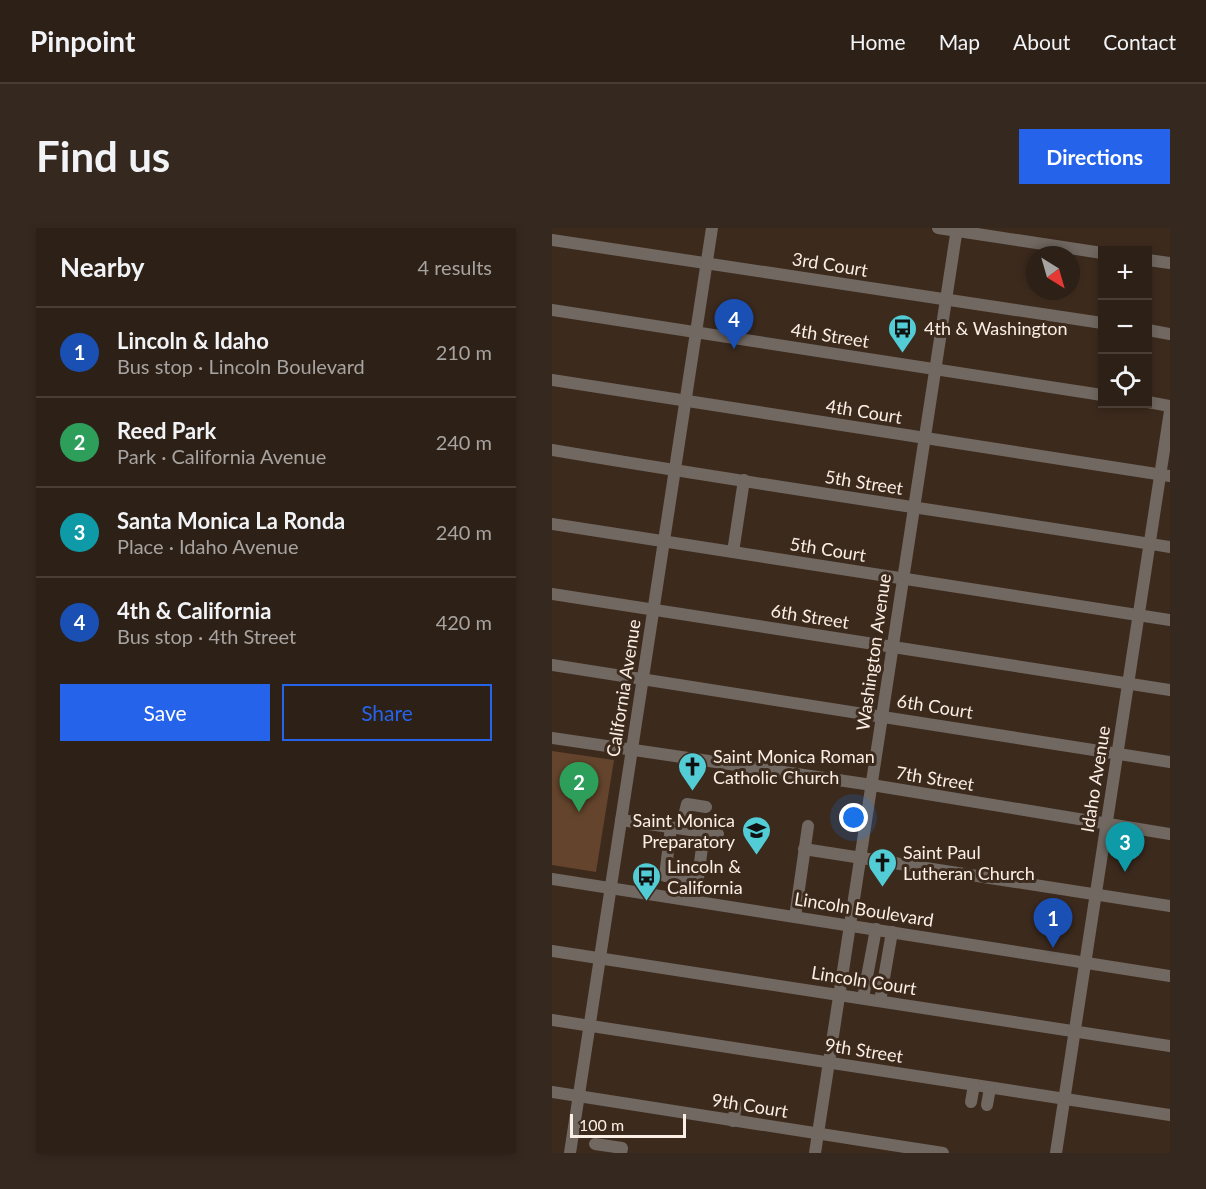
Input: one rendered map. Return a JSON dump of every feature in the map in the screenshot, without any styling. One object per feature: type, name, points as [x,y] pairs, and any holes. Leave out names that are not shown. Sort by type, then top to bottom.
[{"type":"street","name":"California Avenue","points":[[570,1153],[712,228]]},
{"type":"street","points":[[938,228],[1098,252]]},
{"type":"street","name":"Washington Avenue","points":[[814,1153],[957,230]]},
{"type":"street","name":"3rd Court","points":[[552,240],[1098,322]]},
{"type":"street","points":[[1152,261],[1170,263]]},
{"type":"street","name":"4th Street","points":[[552,310],[1098,394]]},
{"type":"street","points":[[1152,331],[1170,333]]},
{"type":"street","name":"4th Court","points":[[552,380],[1165,476]]},
{"type":"street","points":[[1152,403],[1170,406]]},
{"type":"street","name":"Idaho Avenue","points":[[1056,1153],[1150,543],[1165,476],[1170,411]]},
{"type":"street","name":"5th Street","points":[[552,450],[1170,546]]},
{"type":"street","points":[[733,552],[744,480]]},
{"type":"street","name":"5th Court","points":[[552,524],[1170,620]]},
{"type":"street","name":"6th Street","points":[[552,594],[1170,690]]},
{"type":"street","name":"6th Court","points":[[552,665],[1170,762]]},
{"type":"street","name":"7th Street","points":[[552,738],[872,785],[1170,834]]},
{"type":"street","points":[[697,879],[668,876],[676,828],[687,804],[706,807]]},
{"type":"street","points":[[621,820],[718,834]]},
{"type":"street","points":[[795,917],[808,826]]},
{"type":"street","points":[[695,901],[704,831]]},
{"type":"street","points":[[804,849],[861,856],[1095,896],[1170,906]]},
{"type":"street","name":"Lincoln Boulevard","points":[[552,879],[1170,976]]},
{"type":"street","points":[[863,998],[876,929]]},
{"type":"street","points":[[880,1001],[892,932]]},
{"type":"street","name":"Lincoln Court","points":[[552,951],[1170,1046]]},
{"type":"street","name":"9th Street","points":[[552,1020],[1170,1115]]},
{"type":"street","points":[[971,1102],[974,1085]]},
{"type":"street","points":[[987,1105],[990,1088]]},
{"type":"street","name":"9th Court","points":[[552,1092],[943,1153]]},
{"type":"street","points":[[728,1104],[736,1106],[734,1120]]},
{"type":"street","points":[[595,1144],[622,1148],[621,1153]]},
{"type":"shaded area","points":[[552,751],[614,760],[596,872],[552,865]]},
{"type":"place","name":"4th & California","points":[[734,349]]},
{"type":"place","name":"4th & Washington","points":[[903,354]]},
{"type":"place","name":"Saint Monica Roman Catholic Church","points":[[692,792]]},
{"type":"place","name":"Reed Park","points":[[579,812]]},
{"type":"place","name":"Saint Monica Preparatory","points":[[756,856]]},
{"type":"place","name":"Santa Monica La Ronda","points":[[1125,872]]},
{"type":"place","name":"Saint Paul Lutheran Church","points":[[882,888]]},
{"type":"place","name":"Lincoln & California","points":[[646,902]]},
{"type":"place","name":"Lincoln & Idaho","points":[[1053,948]]}]
